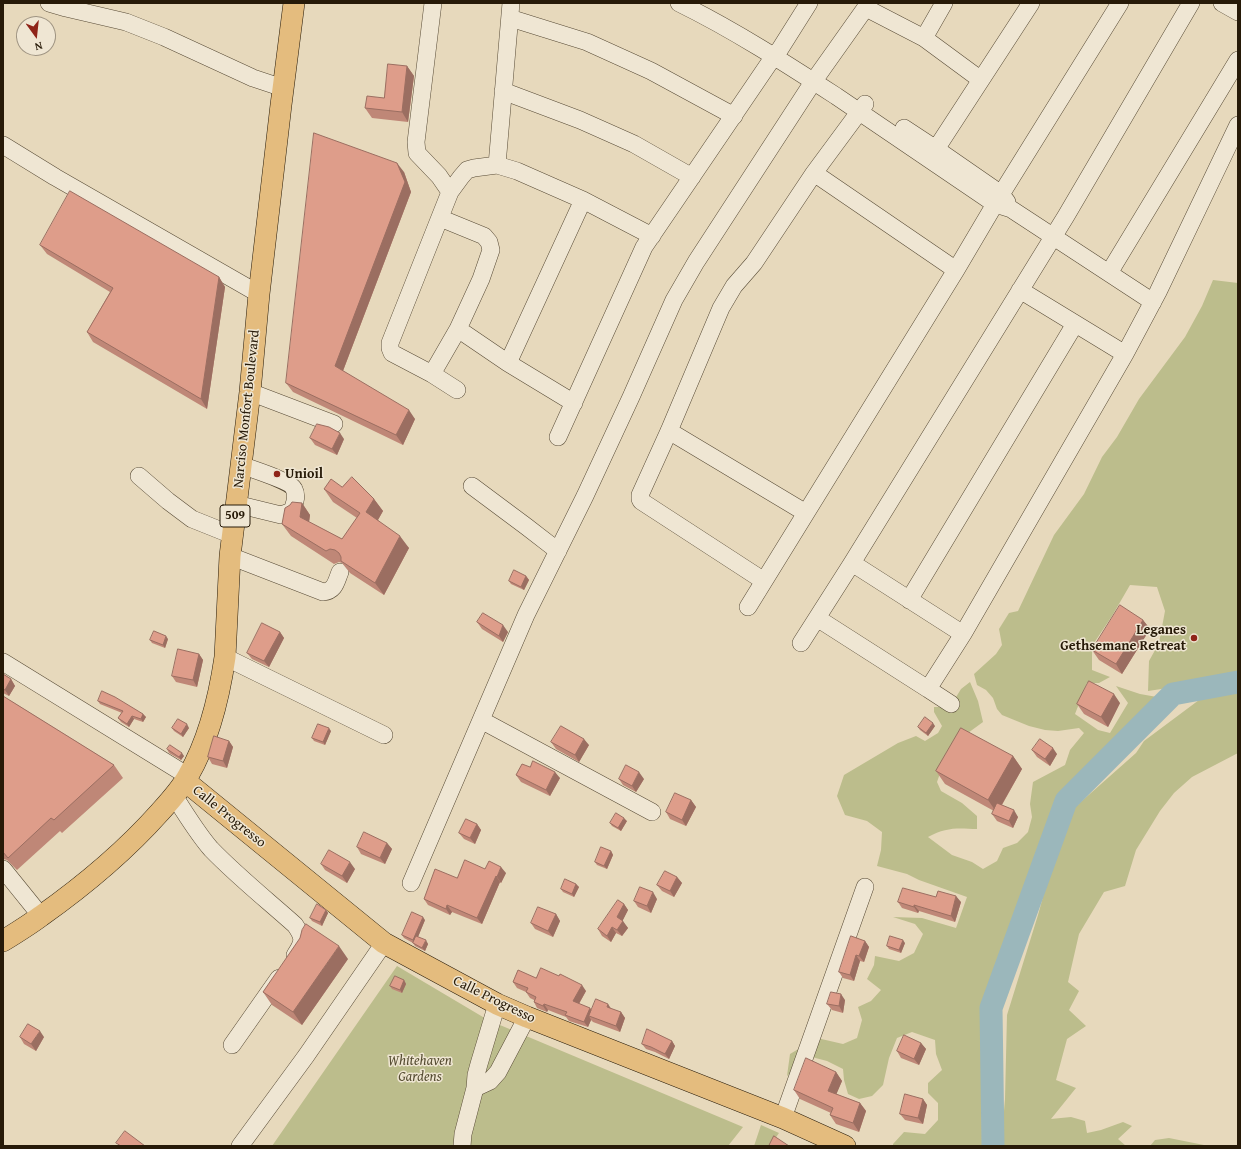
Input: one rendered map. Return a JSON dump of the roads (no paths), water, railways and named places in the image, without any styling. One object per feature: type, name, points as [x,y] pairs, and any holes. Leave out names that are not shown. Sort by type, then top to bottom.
[{"type":"main road","name":"Narciso Monfort Boulevard","points":[[3,941],[41,916],[93,876],[145,828],[183,784],[207,736],[213,718],[225,657],[232,535],[250,392],[259,294],[294,3]]},
{"type":"main road","name":"Calle Progresso","points":[[183,784],[384,943],[497,1004],[527,1018],[783,1118],[845,1146]]},
{"type":"street","points":[[49,3],[126,22],[164,37],[253,78],[283,88]]},
{"type":"street","points":[[433,3],[416,142],[418,153],[450,192]]},
{"type":"street","points":[[679,3],[777,52]]},
{"type":"street","points":[[703,3],[732,19],[777,52],[817,77],[1153,302]]},
{"type":"street","points":[[558,437],[644,246],[734,116],[809,3]]},
{"type":"street","points":[[924,38],[944,3]]},
{"type":"street","points":[[936,149],[1031,3]]},
{"type":"street","points":[[748,607],[956,270],[1002,202],[1120,3]]},
{"type":"street","points":[[801,643],[852,564],[1066,216],[1190,3]]},
{"type":"street","points":[[1222,3],[1238,12]]},
{"type":"street","points":[[411,883],[526,615],[631,397],[674,300],[696,262],[817,77],[867,5],[924,38],[981,80]]},
{"type":"street","points":[[497,165],[511,11],[651,71],[734,116]]},
{"type":"street","points":[[1109,273],[1238,60]]},
{"type":"street","points":[[503,91],[580,120],[634,144],[692,177]]},
{"type":"street","points":[[861,107],[936,149],[1002,202]]},
{"type":"street","points":[[764,580],[641,501],[640,496],[724,303],[734,286],[754,263],[814,173],[861,107]]},
{"type":"street","points":[[928,689],[963,634],[1125,354],[1153,302],[1238,125]]},
{"type":"street","points":[[3,145],[55,177],[259,294]]},
{"type":"street","points":[[457,390],[392,352],[390,343],[450,192],[467,170],[497,165],[517,172],[583,200],[652,236]]},
{"type":"street","points":[[814,173],[956,270]]},
{"type":"street","points":[[508,363],[583,200]]},
{"type":"street","points":[[432,374],[458,329],[481,279],[491,250],[489,242],[484,236],[440,218]]},
{"type":"street","points":[[1020,290],[1125,354]]},
{"type":"street","points":[[909,600],[1075,324]]},
{"type":"street","points":[[458,329],[508,363],[574,403]]},
{"type":"street","points":[[250,392],[334,424]]},
{"type":"street","points":[[669,430],[806,514]]},
{"type":"street","points":[[236,504],[281,515],[292,511],[296,499],[294,489],[288,482],[241,465]]},
{"type":"street","points":[[139,476],[192,519],[232,535]]},
{"type":"street","points":[[472,486],[558,551]]},
{"type":"street","points":[[230,556],[323,592],[328,592],[333,589],[340,572]]},
{"type":"street","points":[[852,564],[963,634]]},
{"type":"street","points":[[817,618],[951,704]]},
{"type":"street","points":[[225,657],[384,735]]},
{"type":"street","name":"Calle Progresso","points":[[3,662],[183,784]]},
{"type":"street","points":[[481,720],[652,812]]},
{"type":"street","points":[[183,784],[194,827],[210,848],[295,925],[302,936],[301,945],[232,1045]]},
{"type":"street","points":[[3,869],[41,916]]},
{"type":"street","points":[[783,1118],[865,887]]},
{"type":"street","points":[[240,1146],[306,1056],[384,943]]},
{"type":"street","points":[[462,1146],[463,1134],[475,1088],[476,1075],[497,1004]]},
{"type":"street","points":[[475,1088],[490,1081],[498,1072],[527,1018]]},
{"type":"waterway","points":[[993,1146],[991,1008],[1066,801],[1173,694],[1238,682]]},
{"type":"place","name":"Unioil","points":[[277,474]]},
{"type":"place","name":"Leganes Gethsemane Retreat","points":[[1194,638]]},
{"type":"park label","name":"Whitehaven Gardens","points":[[420,1070]]}]
